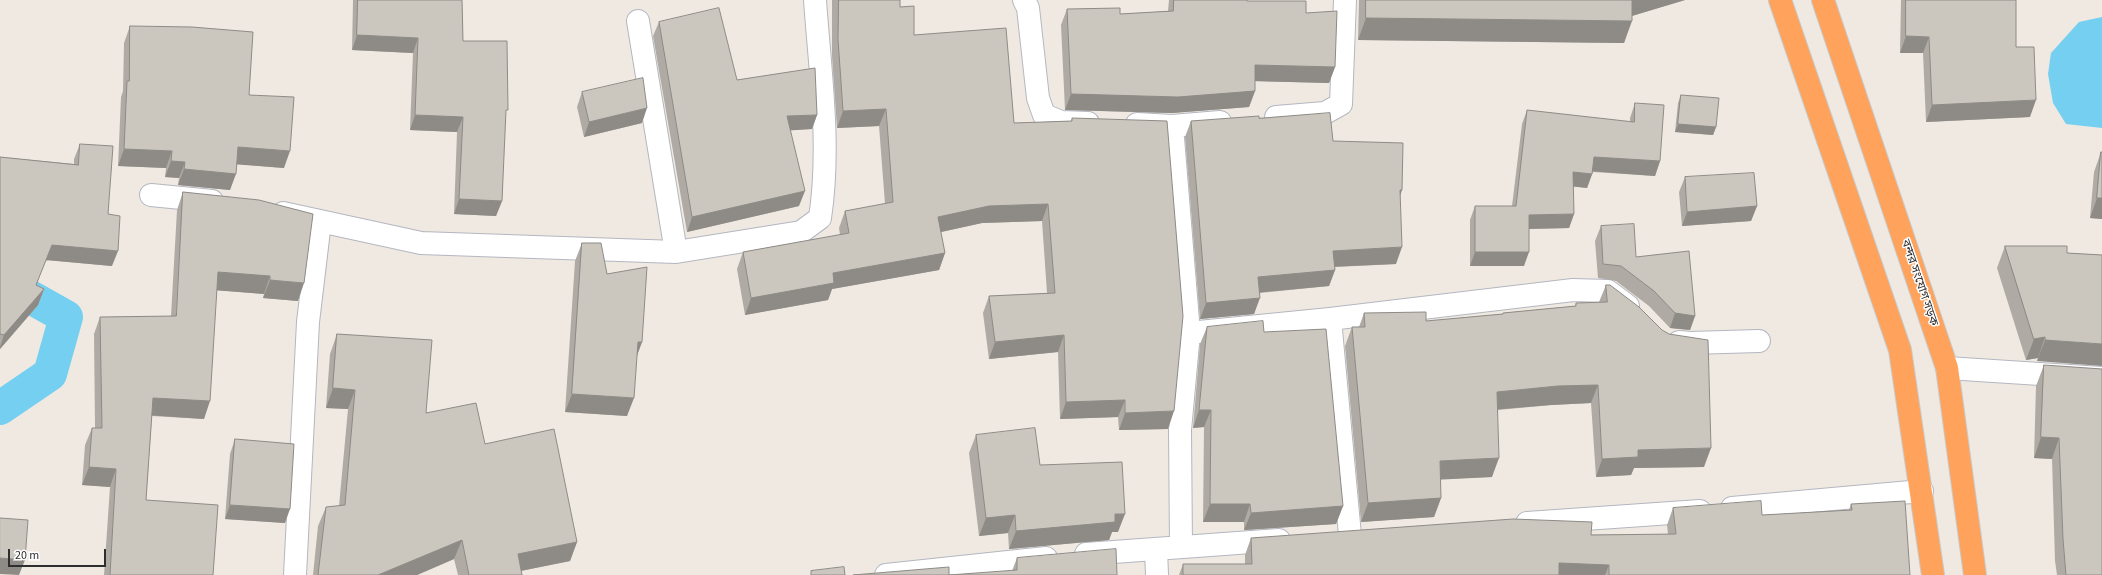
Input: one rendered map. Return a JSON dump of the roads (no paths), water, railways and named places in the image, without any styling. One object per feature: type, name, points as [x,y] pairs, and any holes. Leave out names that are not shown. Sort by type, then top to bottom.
[{"type":"highway","points":[[1780,0],[1900,350],[1922,491],[1933,575]]},
{"type":"highway","name":"বন্দর সংযোগ সড়ক","points":[[1823,0],[1947,368],[1975,575]]},
{"type":"street","points":[[260,207],[320,222],[421,243],[676,252],[801,232],[820,218],[824,190],[824,128],[815,0]]},
{"type":"street","points":[[1024,0],[1028,8],[1038,98],[1044,115],[1061,122],[1172,126],[1324,113],[1341,104],[1345,0]]},
{"type":"street","points":[[638,21],[676,252]]},
{"type":"street","points":[[1172,126],[1189,333],[1180,430],[1181,547]]},
{"type":"street","points":[[152,195],[230,203]]},
{"type":"street","points":[[295,575],[308,322],[320,222]]},
{"type":"street","points":[[1189,333],[1330,319],[1573,290],[1608,291],[1641,316]]},
{"type":"street","points":[[1327,536],[1358,534],[1330,319]]},
{"type":"street","points":[[1659,335],[1664,340],[1690,343],[1759,341]]},
{"type":"street","points":[[1947,368],[2102,378]]},
{"type":"street","points":[[1509,524],[1691,512],[1922,491]]},
{"type":"street","points":[[886,575],[1073,555],[1296,539]]},
{"type":"street","points":[[1156,549],[1157,575]]},
{"type":"water","points":[[2102,17],[2102,128],[2066,124],[2053,103],[2048,74],[2051,53],[2079,22]]},
{"type":"waterway","points":[[0,280],[66,317],[50,374],[0,408]]}]
